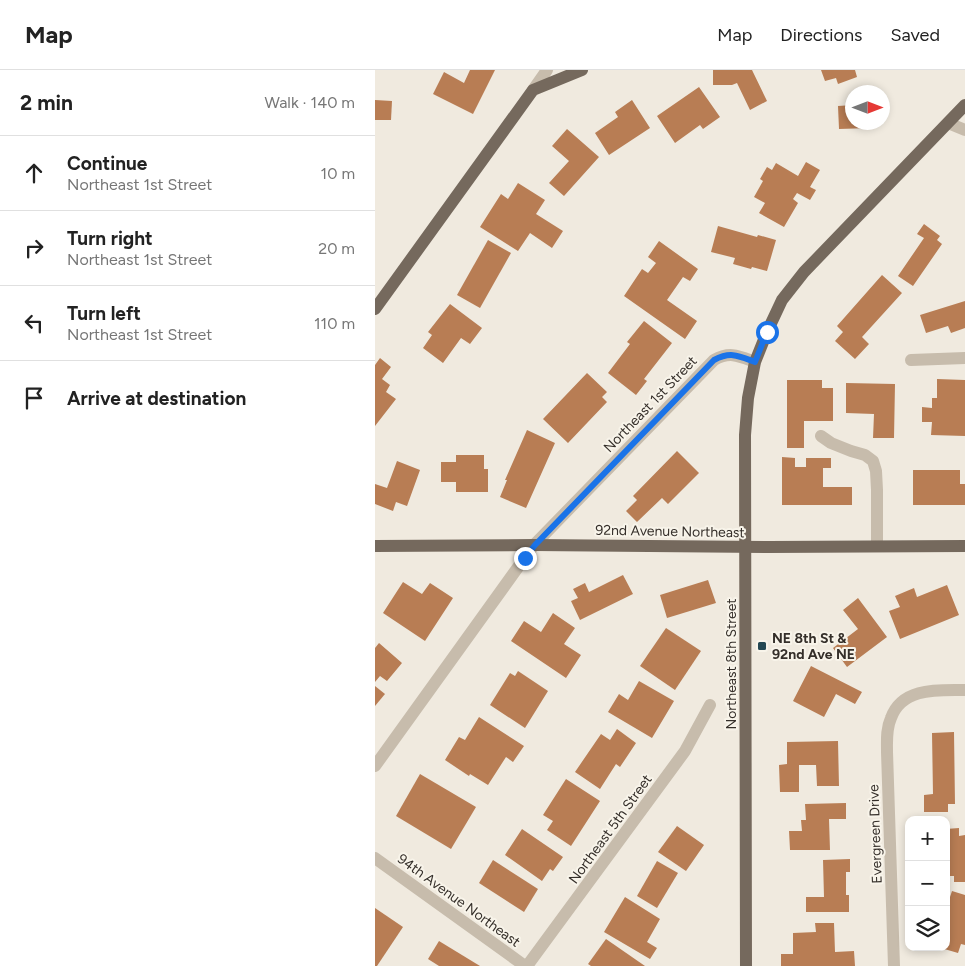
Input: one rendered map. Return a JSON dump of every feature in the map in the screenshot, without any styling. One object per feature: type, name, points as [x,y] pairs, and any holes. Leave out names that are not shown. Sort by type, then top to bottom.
[{"type":"main road","points":[[375,308],[533,90],[583,70]]},
{"type":"main road","points":[[755,362],[782,300],[804,272],[965,105]]},
{"type":"main road","name":"Northeast 8th Street","points":[[746,966],[745,434],[748,398],[755,362]]},
{"type":"main road","name":"92nd Avenue Northeast","points":[[375,546],[965,546]]},
{"type":"street","points":[[533,90],[547,70]]},
{"type":"street","points":[[949,123],[965,130]]},
{"type":"street","name":"Northeast 1st Street","points":[[375,766],[535,545],[714,360],[722,355],[733,355],[755,362]]},
{"type":"street","points":[[911,360],[965,358]]},
{"type":"street","points":[[821,436],[831,443],[865,455],[873,461],[876,471],[877,490],[877,546]]},
{"type":"street","name":"Evergreen Drive","points":[[894,966],[887,752],[887,733],[891,717],[899,704],[914,694],[932,690],[965,690]]},
{"type":"street","name":"Northeast 5th Street","points":[[527,966],[685,751],[710,705]]},
{"type":"street","name":"94th Avenue Northeast","points":[[375,858],[527,966]]},
{"type":"building","points":[[470,70],[495,70],[473,114],[433,94],[444,72],[464,83]]},
{"type":"building","points":[[713,70],[752,70],[767,101],[750,110],[737,83],[732,85],[713,85]]},
{"type":"building","points":[[821,70],[855,70],[857,77],[838,84],[836,78],[825,81]]},
{"type":"building","points":[[699,87],[720,117],[703,129],[700,125],[675,143],[657,116]]},
{"type":"building","points":[[375,100],[392,101],[391,120],[375,120]]},
{"type":"building","points":[[632,100],[650,128],[609,155],[595,133],[618,117],[615,112]]},
{"type":"building","points":[[838,106],[845,106],[845,129],[839,129]]},
{"type":"building","points":[[567,129],[599,157],[564,196],[549,183],[569,161],[552,146]]},
{"type":"building","points":[[806,162],[820,170],[810,187],[816,190],[810,200],[797,193],[793,199],[798,203],[784,227],[759,213],[765,203],[754,197],[763,181],[760,179],[767,167],[772,170],[776,163],[798,176]]},
{"type":"building","points":[[518,183],[545,200],[536,214],[563,231],[552,248],[530,233],[518,251],[480,227],[501,194],[508,199]]},
{"type":"building","points":[[924,224],[940,236],[937,240],[942,244],[913,286],[898,276],[924,238],[917,234]]},
{"type":"building","points":[[718,226],[757,237],[758,235],[776,240],[767,271],[733,264],[735,258],[711,252]]},
{"type":"building","points":[[488,240],[511,253],[480,308],[457,295]]},
{"type":"building","points":[[659,241],[698,269],[690,281],[683,277],[667,300],[697,321],[685,339],[624,296],[642,269],[648,273],[656,263],[648,257]]},
{"type":"building","points":[[882,275],[902,293],[862,337],[869,344],[855,359],[835,341],[843,332],[837,326]]},
{"type":"building","points":[[965,301],[965,328],[951,333],[948,326],[926,333],[920,315]]},
{"type":"building","points":[[450,304],[482,328],[470,344],[461,338],[443,363],[423,348],[432,335],[428,332]]},
{"type":"building","points":[[644,321],[672,343],[644,379],[647,381],[636,395],[608,373],[630,344],[627,342]]},
{"type":"building","points":[[380,358],[391,367],[382,379],[390,385],[386,392],[396,399],[375,426],[375,365]]},
{"type":"building","points":[[587,373],[607,392],[602,397],[607,402],[568,443],[543,419]]},
{"type":"building","points":[[937,379],[965,380],[965,436],[931,435],[932,422],[922,422],[922,407],[932,408],[932,398],[937,398]]},
{"type":"building","points":[[787,380],[822,380],[822,388],[833,388],[833,421],[804,421],[804,448],[787,448]]},
{"type":"building","points":[[846,383],[895,384],[894,438],[873,438],[874,414],[846,413]]},
{"type":"building","points":[[527,430],[555,443],[526,508],[500,497],[507,480],[505,480]]},
{"type":"building","points":[[677,451],[699,473],[668,504],[662,498],[637,522],[626,511],[637,500],[633,496]]},
{"type":"building","points":[[456,455],[484,455],[484,469],[488,469],[488,492],[456,492],[456,482],[441,482],[441,462],[456,462]]},
{"type":"building","points":[[782,457],[795,458],[795,467],[806,467],[806,458],[831,458],[831,468],[823,468],[823,487],[852,487],[852,505],[782,505]]},
{"type":"building","points":[[397,461],[420,470],[407,506],[396,502],[393,511],[375,504],[375,484],[387,488]]},
{"type":"building","points":[[913,470],[960,470],[960,484],[965,484],[965,505],[913,505]]},
{"type":"building","points":[[623,575],[633,594],[580,620],[571,601],[578,598],[573,589],[585,583],[589,592]]},
{"type":"building","points":[[708,580],[716,603],[667,618],[660,595]]},
{"type":"building","points":[[403,582],[422,594],[430,583],[453,598],[425,641],[383,613]]},
{"type":"building","points":[[947,585],[959,615],[900,639],[889,611],[900,607],[895,596],[914,588],[917,597]]},
{"type":"building","points":[[858,598],[887,637],[847,667],[833,648],[858,629],[843,610]]},
{"type":"building","points":[[553,613],[575,628],[564,644],[581,655],[566,678],[511,641],[524,621],[541,632]]},
{"type":"building","points":[[666,628],[701,651],[675,690],[640,666]]},
{"type":"building","points":[[379,643],[402,663],[387,681],[380,676],[375,682],[375,648]]},
{"type":"building","points":[[811,666],[862,692],[855,704],[836,694],[824,717],[793,701]]},
{"type":"building","points":[[518,671],[548,691],[525,728],[490,705],[510,673],[515,676]]},
{"type":"building","points":[[639,681],[674,701],[652,738],[608,712],[619,694],[628,700]]},
{"type":"building","points":[[375,686],[385,694],[375,706]]},
{"type":"building","points":[[479,717],[524,746],[513,762],[506,757],[488,785],[470,774],[469,776],[445,760],[459,737],[465,740]]},
{"type":"building","points":[[617,729],[636,743],[620,767],[616,764],[600,789],[575,772],[601,734],[610,740]]},
{"type":"building","points":[[954,732],[955,804],[948,804],[948,812],[924,812],[924,795],[933,794],[932,733]]},
{"type":"building","points":[[838,741],[839,786],[817,786],[816,765],[799,765],[799,792],[780,792],[779,765],[787,764],[787,742]]},
{"type":"building","points":[[420,774],[476,807],[451,849],[396,816]]},
{"type":"building","points":[[566,779],[600,801],[571,846],[547,830],[553,821],[543,815]]},
{"type":"building","points":[[846,803],[846,819],[829,819],[830,850],[790,850],[789,831],[802,831],[801,820],[806,820],[805,804]]},
{"type":"building","points":[[677,826],[704,845],[686,871],[658,852]]},
{"type":"building","points":[[959,828],[959,836],[965,835],[965,882],[954,882],[954,876],[950,876],[950,829]]},
{"type":"building","points":[[522,829],[563,857],[553,871],[550,869],[542,881],[505,855]]},
{"type":"building","points":[[850,859],[850,872],[846,872],[846,895],[849,895],[849,912],[806,912],[806,897],[824,897],[823,860]]},
{"type":"building","points":[[493,860],[538,889],[524,912],[479,883]]},
{"type":"building","points":[[657,861],[678,873],[657,908],[637,896]]},
{"type":"building","points":[[952,891],[965,895],[965,945],[961,944],[958,953],[950,951],[950,897]]},
{"type":"building","points":[[625,897],[660,919],[647,942],[657,948],[650,959],[604,932]]},
{"type":"building","points":[[375,908],[403,927],[377,966],[375,966]]},
{"type":"building","points":[[815,923],[834,923],[835,952],[854,951],[855,966],[781,966],[781,954],[793,954],[793,933],[816,932]]},
{"type":"building","points":[[606,939],[645,966],[591,966],[588,964]]},
{"type":"building","points":[[439,941],[480,966],[439,966],[428,959]]},
{"type":"place","name":"NE 8th St & 92nd Ave NE","points":[[762,646]]},
{"type":"route","points":[[525,558],[535,545],[714,360],[722,355],[733,355],[755,362],[767,332]]}]
